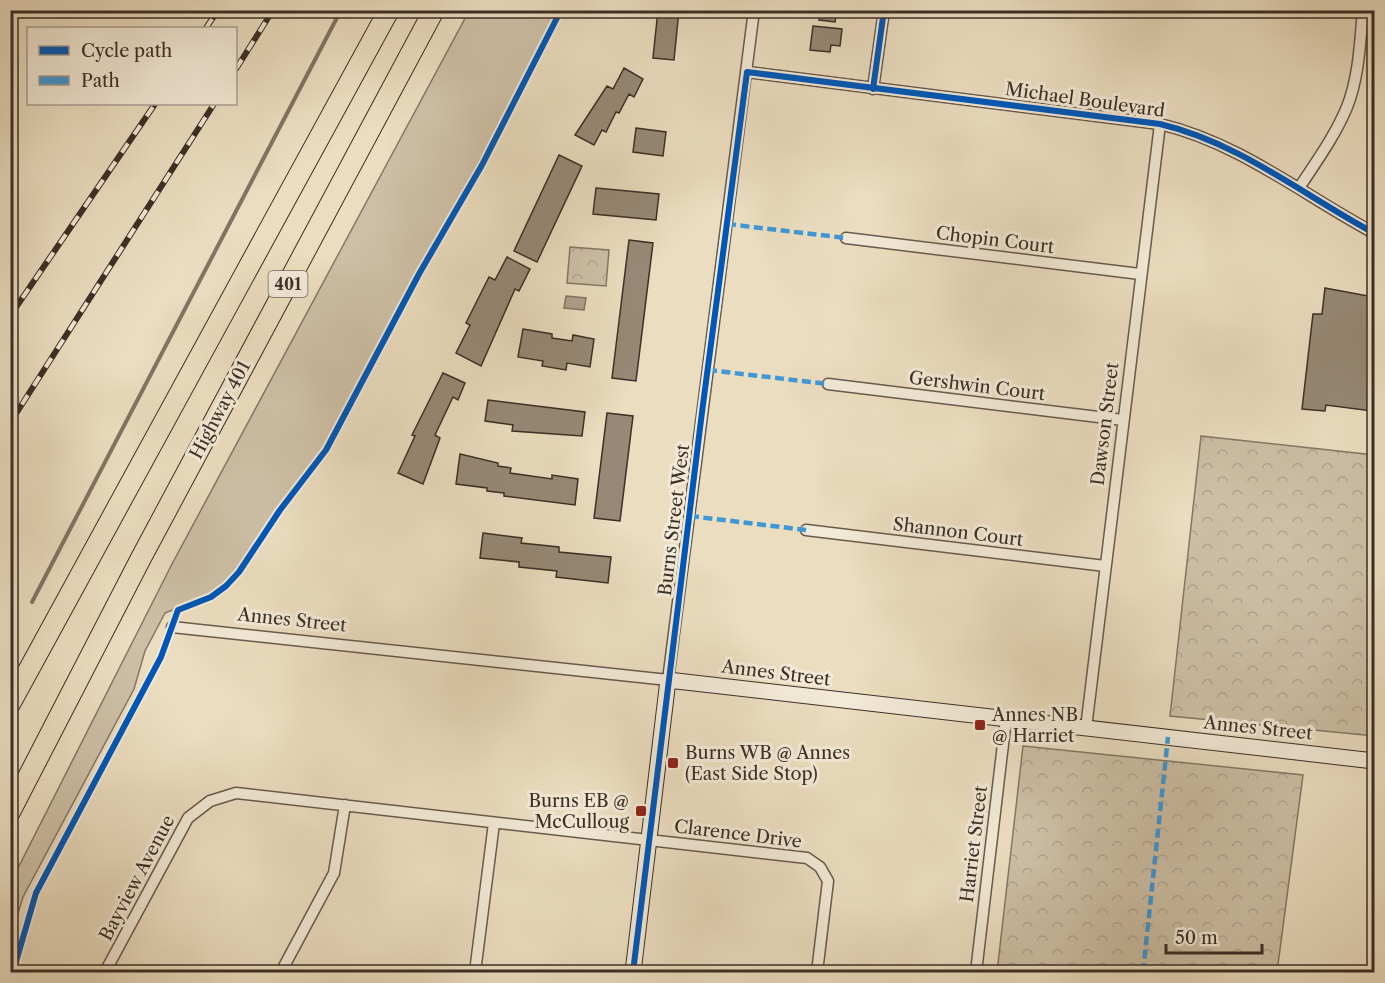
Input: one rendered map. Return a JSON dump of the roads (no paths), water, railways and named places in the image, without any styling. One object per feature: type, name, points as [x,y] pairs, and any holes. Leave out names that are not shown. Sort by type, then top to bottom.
[{"type":"highway","name":"401","points":[[10,704],[389,10]]},
{"type":"highway","name":"Highway 401","points":[[10,812],[141,558],[434,10]]},
{"type":"street","name":"Burns Street West","points":[[633,972],[754,10]]},
{"type":"street","points":[[873,88],[884,10]]},
{"type":"street","points":[[1299,188],[1333,135],[1347,106],[1357,67],[1363,10]]},
{"type":"street","name":"Michael Boulevard","points":[[747,72],[1160,124],[1190,131],[1229,147],[1374,233]]},
{"type":"street","name":"Dawson Street","points":[[1086,728],[1160,124]]},
{"type":"street","name":"Chopin Court","points":[[846,238],[1140,274]]},
{"type":"street","name":"Gershwin Court","points":[[828,384],[1123,420]]},
{"type":"street","name":"Shannon Court","points":[[806,530],[1105,567]]},
{"type":"street","name":"Annes Street","points":[[172,627],[668,680],[1374,761]]},
{"type":"street","name":"Harriet Street","points":[[976,972],[1006,719]]},
{"type":"street","name":"Bayview Avenue","points":[[105,972],[188,818],[210,801],[236,793],[494,823]]},
{"type":"street","points":[[281,972],[334,873],[345,805]]},
{"type":"street","points":[[475,972],[494,823]]},
{"type":"street","name":"Clarence Drive","points":[[494,823],[807,858],[820,867],[828,881],[817,972]]},
{"type":"waterway","points":[[32,602],[341,10]]},
{"type":"railway","points":[[207,27],[218,10]]},
{"type":"railway","points":[[237,67],[273,10]]},
{"type":"railway","points":[[10,316],[154,105]]},
{"type":"railway","points":[[10,423],[213,105]]},
{"type":"place","name":"Annes NB @ Harriet","points":[[980,725]]},
{"type":"place","name":"Burns WB @ Annes (East Side Stop)","points":[[673,763]]},
{"type":"place","name":"Burns EB @ McCulloug","points":[[641,811]]}]
